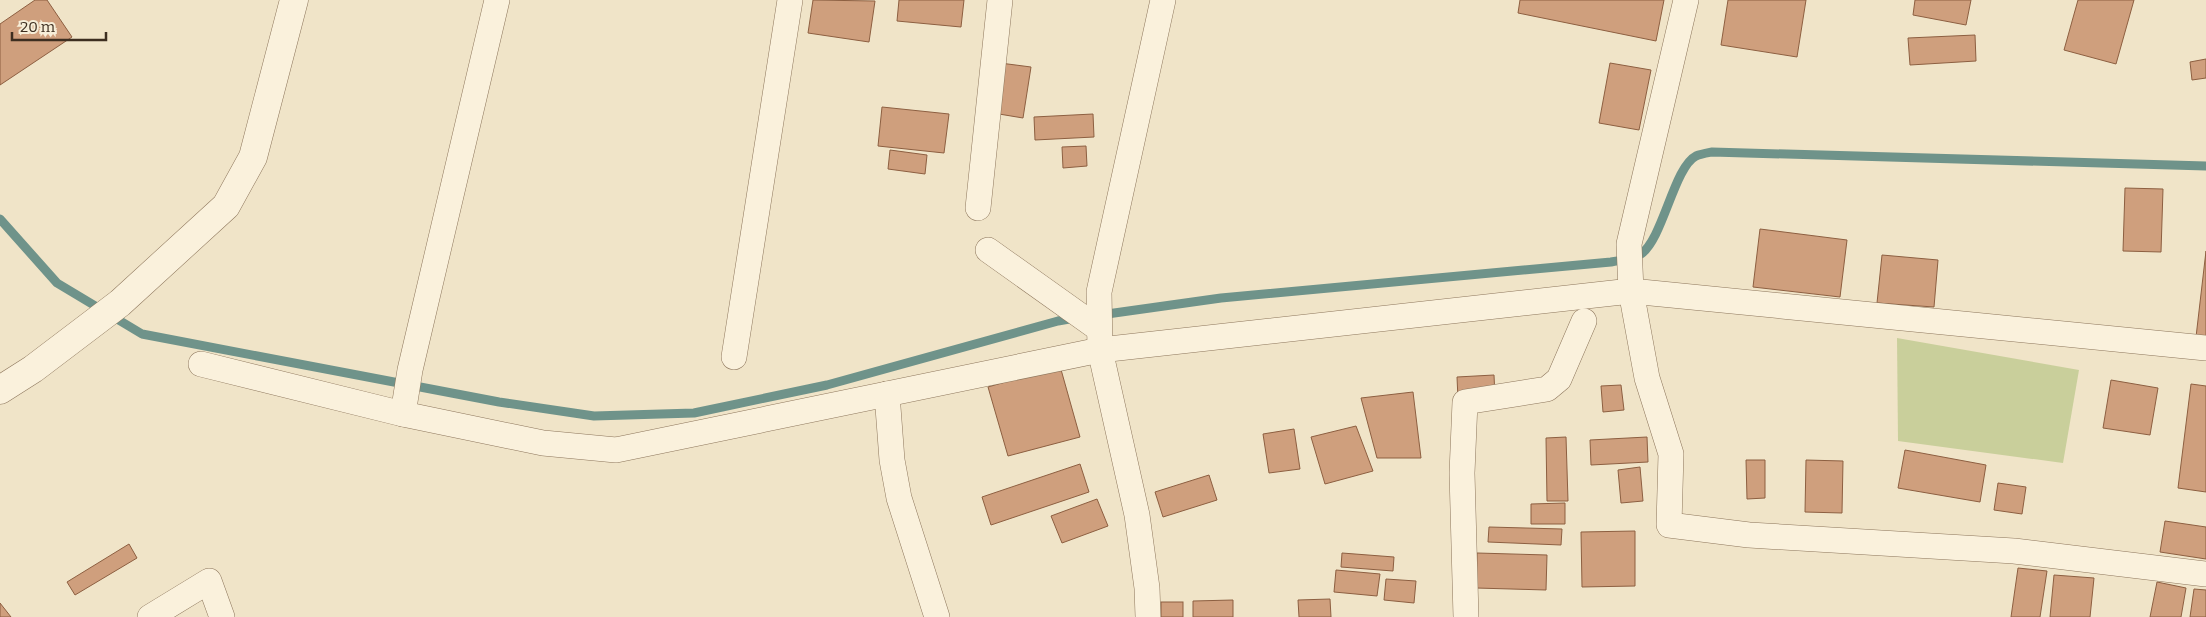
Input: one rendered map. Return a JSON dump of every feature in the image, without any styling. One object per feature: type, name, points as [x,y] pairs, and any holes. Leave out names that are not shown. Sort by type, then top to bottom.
[{"type":"street","points":[[0,390],[33,369],[120,303],[226,206],[254,157],[294,0]]},
{"type":"street","points":[[405,405],[410,370],[497,0]]},
{"type":"street","points":[[734,357],[790,0]]},
{"type":"street","points":[[978,208],[1000,0]]},
{"type":"street","points":[[1148,617],[1147,588],[1137,516],[1099,339],[1099,292],[1163,0]]},
{"type":"street","points":[[1686,0],[1629,244],[1631,282],[1647,378],[1670,454],[1669,525],[1749,535],[2014,551],[2206,574]]},
{"type":"street","points":[[988,250],[1099,339]]},
{"type":"street","points":[[201,364],[405,405],[543,443],[616,450],[887,394],[1099,339],[1631,282],[2206,348]]},
{"type":"street","points":[[1466,617],[1462,472],[1465,402],[1547,389],[1559,379],[1584,321]]},
{"type":"street","points":[[887,394],[892,460],[899,498],[937,617]]},
{"type":"street","points":[[150,617],[209,581],[222,617]]},
{"type":"green space","points":[[1897,338],[2079,370],[2063,463],[1898,441]]},
{"type":"building","points":[[35,0],[47,0],[72,37],[0,85],[0,24]]},
{"type":"building","points":[[813,0],[875,1],[869,42],[808,33]]},
{"type":"building","points":[[899,0],[964,0],[961,27],[897,21]]},
{"type":"building","points":[[1520,0],[1664,0],[1656,41],[1518,13]]},
{"type":"building","points":[[1728,0],[1806,0],[1797,57],[1721,45]]},
{"type":"building","points":[[1915,0],[1971,0],[1966,25],[1913,15]]},
{"type":"building","points":[[2078,0],[2134,0],[2116,64],[2064,50]]},
{"type":"building","points":[[1975,35],[1976,61],[1910,65],[1908,38]]},
{"type":"building","points":[[2206,59],[2206,78],[2192,80],[2190,62]]},
{"type":"building","points":[[1000,63],[1031,67],[1023,118],[993,113]]},
{"type":"building","points":[[1610,63],[1651,70],[1639,130],[1599,123]]},
{"type":"building","points":[[882,107],[949,114],[944,153],[878,146]]},
{"type":"building","points":[[1093,114],[1094,137],[1035,140],[1034,117]]},
{"type":"building","points":[[1086,146],[1087,166],[1063,168],[1062,147]]},
{"type":"building","points":[[890,150],[927,155],[925,174],[888,169]]},
{"type":"building","points":[[2125,188],[2163,189],[2161,252],[2123,251]]},
{"type":"building","points":[[1760,229],[1847,240],[1840,297],[1753,287]]},
{"type":"building","points":[[2206,251],[2206,338],[2196,337]]},
{"type":"building","points":[[1882,255],[1938,260],[1934,307],[1877,303]]},
{"type":"building","points":[[1060,366],[1080,437],[1008,456],[988,387]]},
{"type":"building","points":[[1494,375],[1495,397],[1458,399],[1457,377]]},
{"type":"building","points":[[2111,380],[2158,388],[2150,435],[2103,428]]},
{"type":"building","points":[[2191,384],[2206,386],[2206,492],[2178,488]]},
{"type":"building","points":[[1621,385],[1624,410],[1603,412],[1601,386]]},
{"type":"building","points":[[1413,392],[1421,458],[1377,458],[1361,398]]},
{"type":"building","points":[[1356,426],[1373,471],[1325,484],[1311,437]]},
{"type":"building","points":[[1294,429],[1300,469],[1269,473],[1263,434]]},
{"type":"building","points":[[1566,437],[1568,501],[1547,501],[1546,438]]},
{"type":"building","points":[[1647,437],[1648,462],[1591,465],[1590,440]]},
{"type":"building","points":[[1905,450],[1986,465],[1980,502],[1898,488]]},
{"type":"building","points":[[1746,460],[1765,460],[1765,498],[1747,499]]},
{"type":"building","points":[[1806,460],[1843,461],[1842,513],[1805,512]]},
{"type":"building","points":[[1080,464],[1089,492],[991,525],[982,497]]},
{"type":"building","points":[[1640,467],[1643,501],[1621,503],[1618,470]]},
{"type":"building","points":[[1209,475],[1217,500],[1163,517],[1155,492]]},
{"type":"building","points":[[1998,483],[2026,487],[2022,514],[1994,510]]},
{"type":"building","points":[[1097,499],[1108,526],[1062,543],[1051,516]]},
{"type":"building","points":[[1565,503],[1565,524],[1531,524],[1531,504]]},
{"type":"building","points":[[2165,521],[2206,527],[2206,559],[2160,552]]},
{"type":"building","points":[[1489,527],[1562,529],[1561,545],[1488,542]]},
{"type":"building","points":[[1635,531],[1635,586],[1582,587],[1581,532]]},
{"type":"building","points":[[129,544],[137,558],[75,595],[67,582]]},
{"type":"building","points":[[1342,553],[1394,557],[1393,571],[1341,567]]},
{"type":"building","points":[[1477,553],[1547,555],[1546,590],[1476,588]]},
{"type":"building","points":[[2018,568],[2047,571],[2040,617],[2011,617]]},
{"type":"building","points":[[1336,570],[1380,574],[1377,596],[1334,592]]},
{"type":"building","points":[[2054,575],[2094,578],[2090,617],[2050,617]]},
{"type":"building","points":[[1386,579],[1416,581],[1414,603],[1384,600]]},
{"type":"building","points":[[2157,582],[2186,588],[2181,617],[2150,617]]},
{"type":"building","points":[[2194,589],[2206,590],[2206,617],[2190,617]]},
{"type":"building","points":[[1330,599],[1331,617],[1299,617],[1298,600]]},
{"type":"building","points":[[1233,600],[1233,617],[1193,617],[1193,601]]},
{"type":"building","points":[[1161,602],[1183,602],[1183,617],[1161,617]]},
{"type":"building","points":[[0,603],[11,617],[0,617]]},
{"type":"waterway","points":[[1100,315],[1221,298],[1630,259],[1641,254],[1649,246],[1656,234],[1681,174],[1688,163],[1696,156],[1712,152],[2206,166]]},
{"type":"waterway","points":[[0,219],[57,283],[142,334],[499,402],[594,416],[694,413],[827,385],[1058,321],[1075,318]]}]
